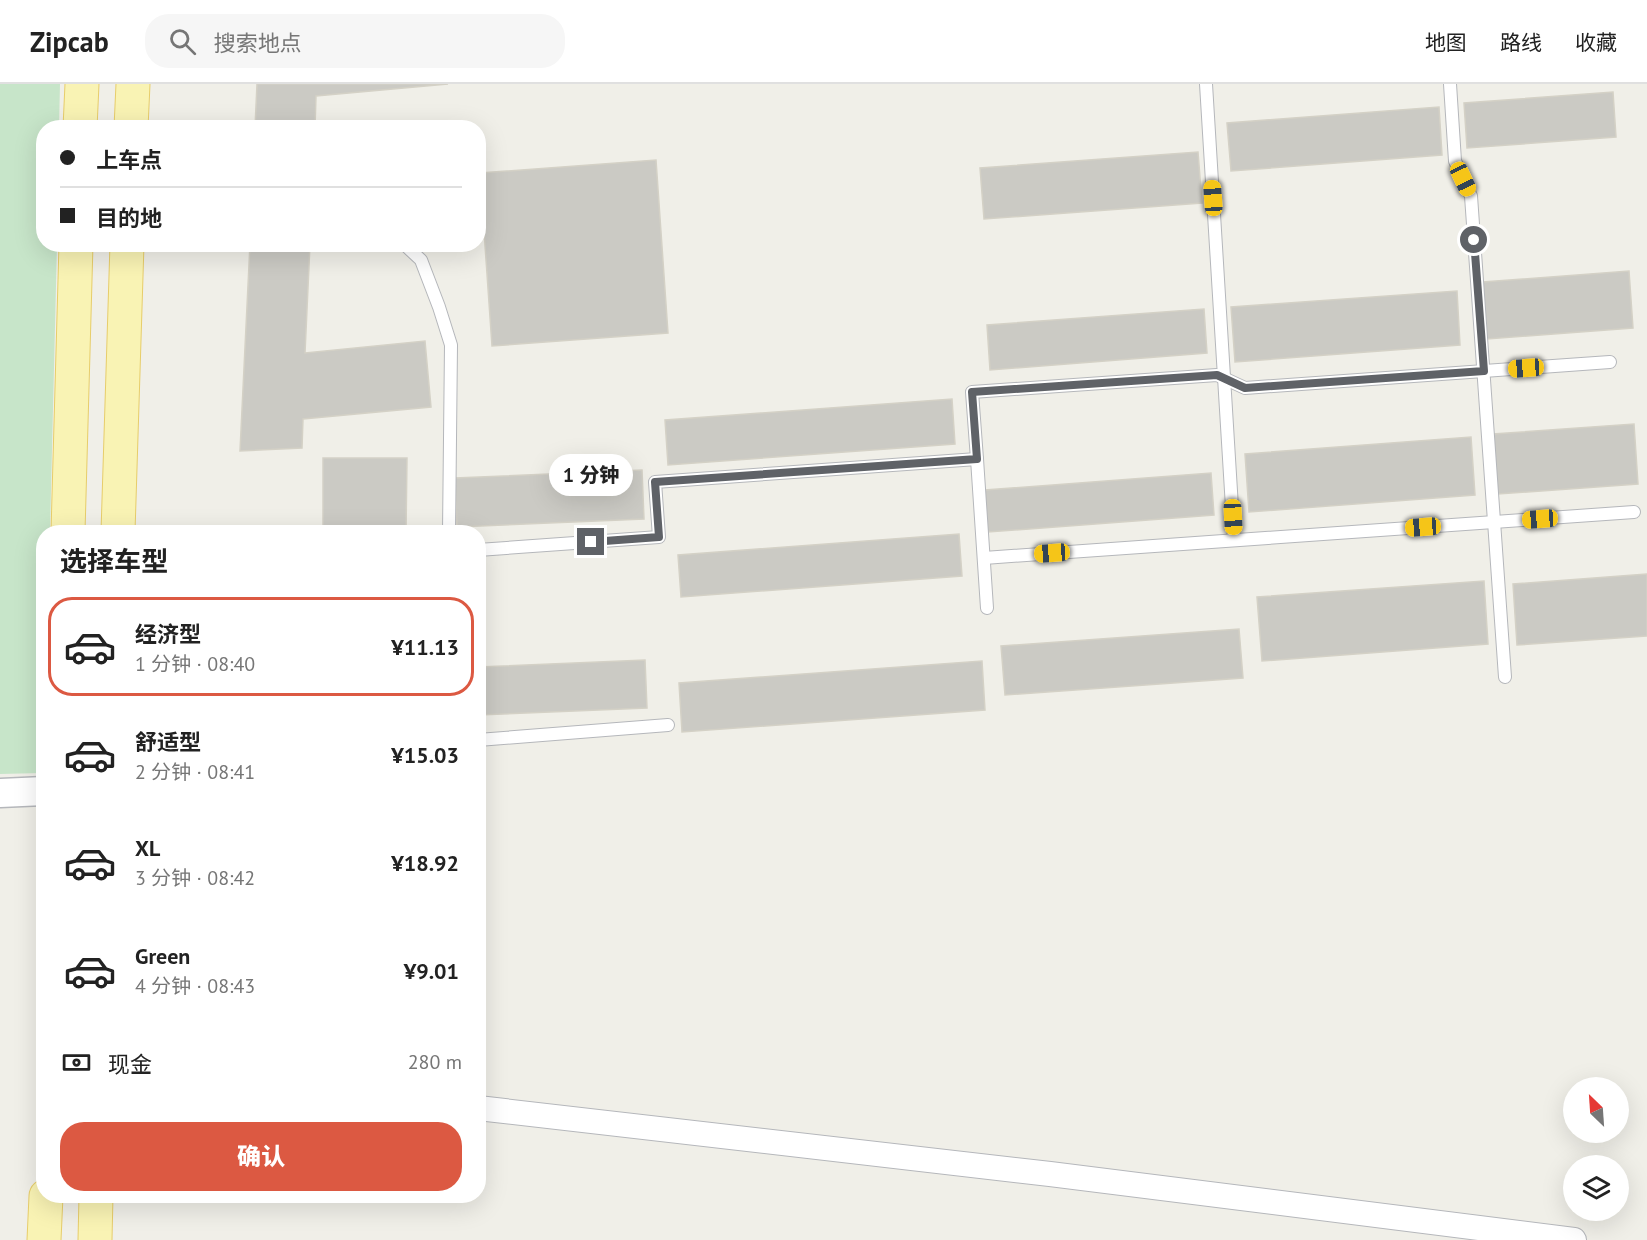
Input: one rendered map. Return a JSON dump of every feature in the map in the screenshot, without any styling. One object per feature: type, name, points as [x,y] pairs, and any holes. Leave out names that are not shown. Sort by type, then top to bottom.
[{"type":"main road","points":[[80,120],[82,84]]},
{"type":"main road","points":[[131,120],[133,84]]},
{"type":"main road","points":[[68,525],[76,252]]},
{"type":"main road","points":[[118,525],[127,252]]},
{"type":"main road","points":[[44,1240],[46,1203]]},
{"type":"main road","points":[[95,1240],[96,1203]]},
{"type":"street","points":[[0,793],[36,791]]},
{"type":"street","points":[[486,1109],[1050,1174],[1420,1230],[1574,1240]]},
{"type":"lane","points":[[1206,84],[1234,540]]},
{"type":"lane","points":[[1450,84],[1455,161],[1471,196],[1505,677]]},
{"type":"lane","points":[[412,252],[421,261],[451,345],[449,525]]},
{"type":"lane","points":[[987,608],[972,392],[1217,375],[1245,388],[1610,362]]},
{"type":"lane","points":[[486,549],[659,537],[655,482],[977,459]]},
{"type":"lane","points":[[984,558],[1634,512]]},
{"type":"lane","points":[[486,739],[668,725]]},
{"type":"green space","points":[[0,84],[60,84],[59,120],[36,120],[36,252],[57,252],[50,525],[36,525],[36,773],[0,774]]},
{"type":"building","points":[[257,84],[448,84],[316,96],[315,120],[255,120]]},
{"type":"building","points":[[1613,92],[1616,137],[1467,148],[1464,103]]},
{"type":"building","points":[[1439,107],[1442,155],[1231,171],[1227,123]]},
{"type":"building","points":[[1198,152],[1202,203],[984,219],[980,168]]},
{"type":"building","points":[[656,160],[668,333],[492,346],[485,252],[486,173]]},
{"type":"building","points":[[250,252],[310,252],[305,353],[425,341],[431,407],[303,419],[302,448],[240,451]]},
{"type":"building","points":[[1629,271],[1633,328],[1487,339],[1483,282]]},
{"type":"building","points":[[1457,291],[1460,345],[1235,362],[1231,307]]},
{"type":"building","points":[[1204,309],[1207,353],[990,370],[987,325]]},
{"type":"building","points":[[952,399],[955,444],[668,465],[665,420]]},
{"type":"building","points":[[1634,424],[1638,484],[1498,494],[1493,434]]},
{"type":"building","points":[[1471,437],[1475,495],[1249,512],[1245,454]]},
{"type":"building","points":[[323,458],[407,458],[406,525],[323,525]]},
{"type":"building","points":[[642,470],[644,519],[457,525],[455,478]]},
{"type":"building","points":[[1211,473],[1214,515],[988,532],[985,490]]},
{"type":"building","points":[[959,534],[962,576],[681,597],[678,555]]},
{"type":"building","points":[[1647,574],[1647,636],[1517,645],[1513,584]]},
{"type":"building","points":[[1484,581],[1488,644],[1262,661],[1257,597]]},
{"type":"building","points":[[1239,629],[1243,678],[1005,695],[1001,646]]},
{"type":"building","points":[[645,660],[647,708],[486,715],[486,667]]},
{"type":"building","points":[[982,661],[985,710],[682,732],[679,683]]},
{"type":"route","points":[[591,542],[659,537],[655,482],[977,459],[972,392],[1217,375],[1245,388],[1484,371],[1474,240]]}]
